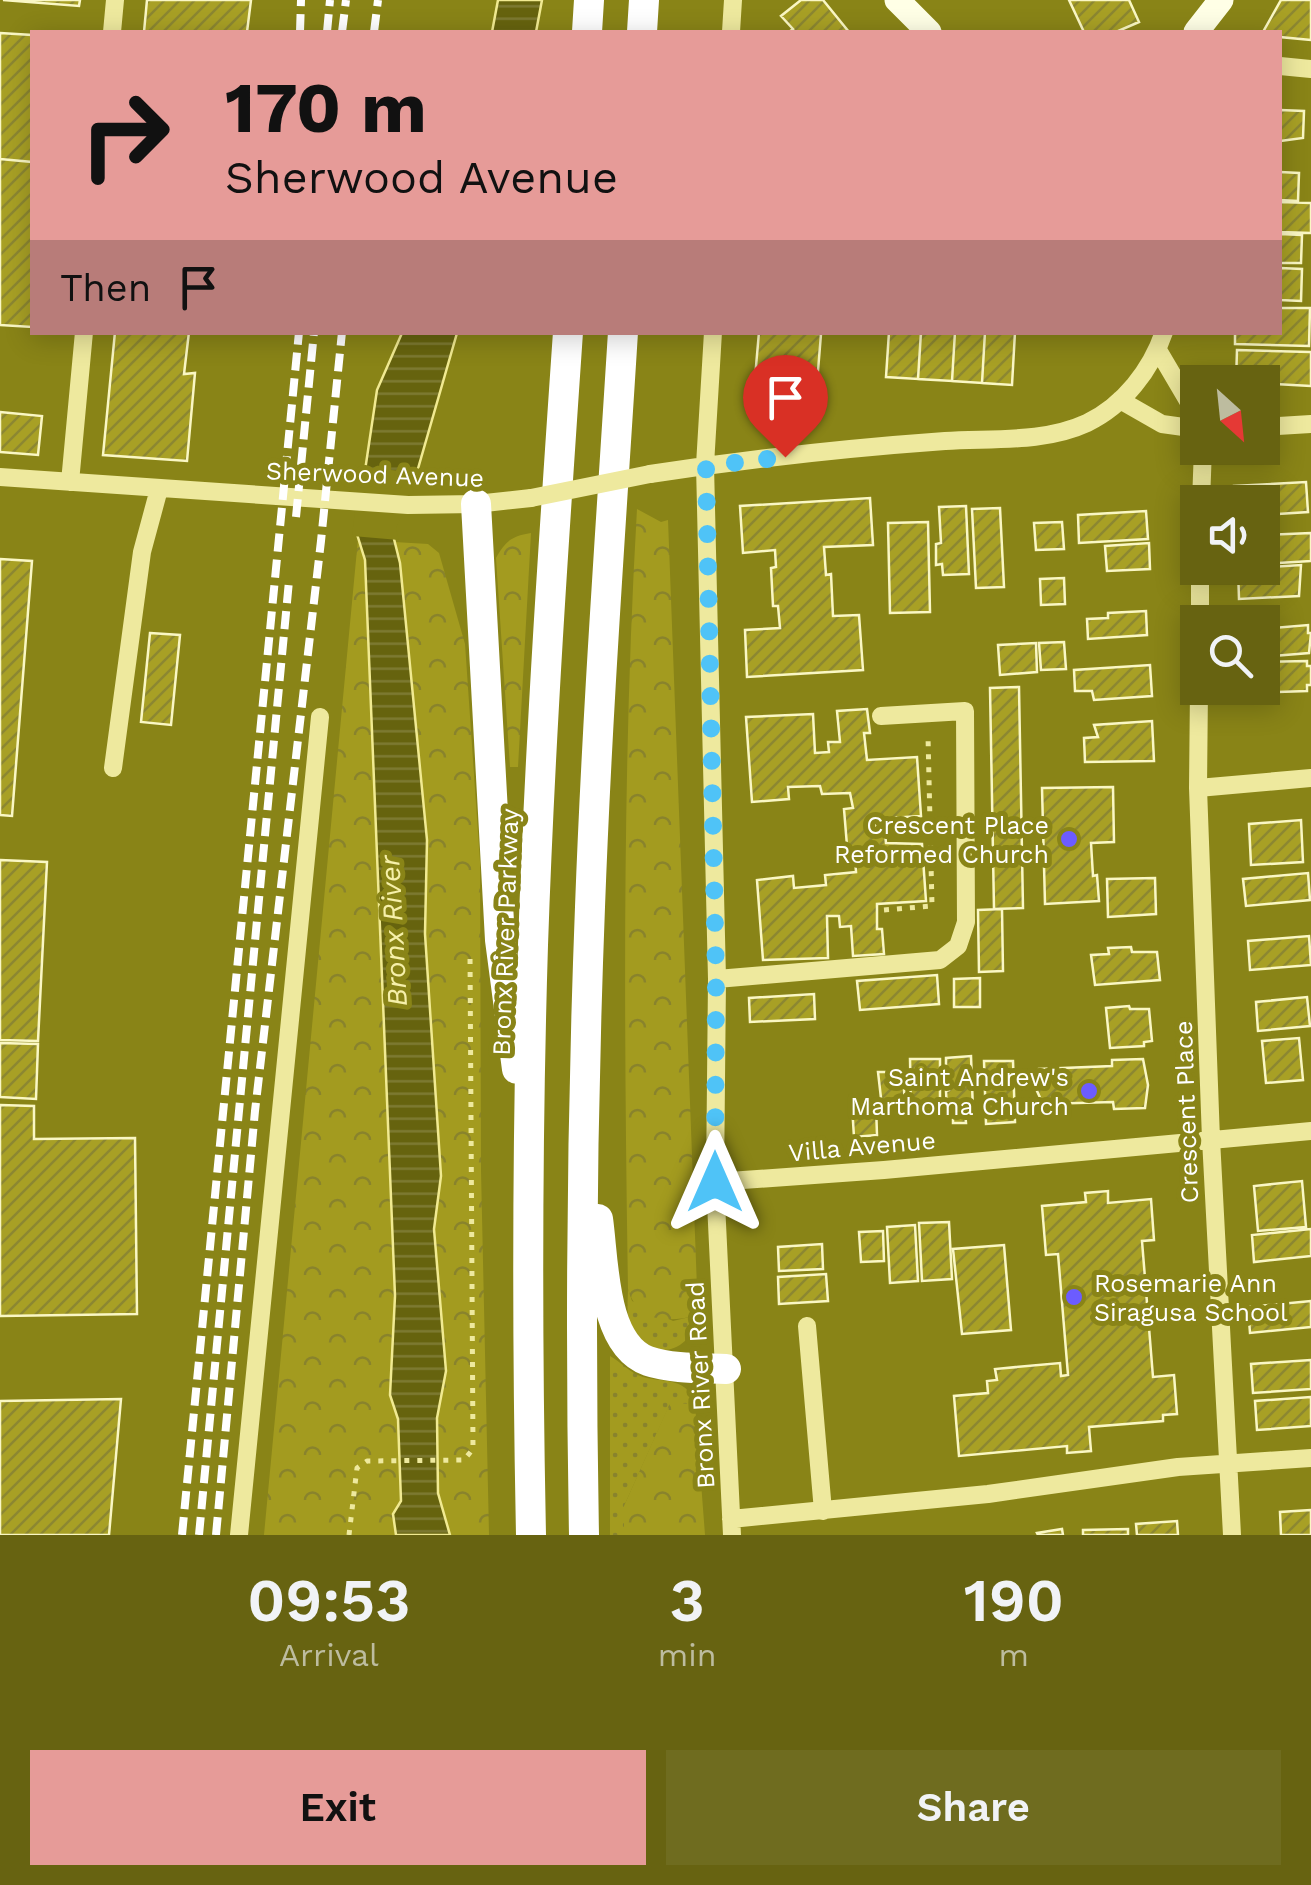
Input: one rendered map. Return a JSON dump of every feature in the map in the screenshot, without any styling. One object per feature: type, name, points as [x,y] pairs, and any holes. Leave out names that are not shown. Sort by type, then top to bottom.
[{"type":"highway","points":[[587,30],[589,0]]},
{"type":"highway","points":[[642,30],[644,0]]},
{"type":"highway","name":"Bronx River Parkway","points":[[531,1535],[529,1139],[539,804],[568,335]]},
{"type":"highway","points":[[584,1535],[584,1118],[594,803],[622,335]]},
{"type":"highway","points":[[476,504],[502,956],[510,1034],[529,1139]]},
{"type":"highway","points":[[584,1118],[611,1313],[618,1335],[631,1352],[648,1361],[726,1369]]},
{"type":"main road","points":[[897,0],[927,30]]},
{"type":"street","points":[[112,30],[115,0]]},
{"type":"street","points":[[731,30],[733,0]]},
{"type":"street","points":[[1282,66],[1311,69]]},
{"type":"street","points":[[70,482],[84,335]]},
{"type":"street","name":"Bronx River Road","points":[[713,335],[706,466],[716,979],[715,1182],[731,1527]]},
{"type":"street","points":[[1161,341],[1140,381],[1120,400],[1162,424],[1180,427]]},
{"type":"street","points":[[1161,341],[1180,381]]},
{"type":"street","name":"Sherwood Avenue","points":[[0,477],[424,506],[476,504],[531,498],[706,466],[943,441],[1049,435],[1088,422],[1120,400]]},
{"type":"street","points":[[1280,426],[1311,424]]},
{"type":"street","points":[[113,768],[142,552],[159,489]]},
{"type":"street","name":"Crescent Place","points":[[1199,705],[1198,788],[1211,1139],[1232,1535]]},
{"type":"street","points":[[716,979],[940,960],[958,946],[966,922],[966,711],[881,716]]},
{"type":"street","points":[[239,1535],[320,717]]},
{"type":"street","points":[[1198,788],[1311,778]]},
{"type":"street","name":"Villa Avenue","points":[[715,1182],[1311,1131]]},
{"type":"street","points":[[807,1326],[823,1511]]},
{"type":"street","points":[[731,1527],[823,1511],[988,1494],[1178,1467],[1311,1458]]},
{"type":"path","points":[[884,910],[932,906],[933,902],[926,752],[929,713]]},
{"type":"path","points":[[349,1535],[356,1468],[367,1461],[384,1459],[464,1460],[473,1449],[470,949]]},
{"type":"green space","points":[[637,509],[661,522],[668,520],[698,1315],[676,1319],[656,1318],[639,1309],[628,1289],[625,899]]},
{"type":"green space","points":[[531,533],[518,767],[510,767],[496,558],[509,541]]},
{"type":"green space","points":[[358,539],[365,560],[395,1296],[390,1394],[398,1419],[401,1501],[393,1514],[396,1535],[264,1535]]},
{"type":"green space","points":[[394,542],[428,544],[439,553],[465,644],[480,862],[481,1171],[489,1535],[450,1535],[438,1493],[437,1418],[446,1371],[434,1229],[441,1176],[425,934],[427,840],[400,563]]},
{"type":"green space","points":[[628,1289],[632,1301],[673,1321],[698,1315],[686,1340],[667,1350],[646,1345],[629,1319]]},
{"type":"green space","points":[[610,1356],[638,1375],[681,1385],[695,1404],[670,1404],[624,1506],[624,1535],[610,1535]]},
{"type":"green space","points":[[670,1403],[695,1404],[705,1535],[624,1535],[624,1506]]},
{"type":"water","points":[[498,0],[542,0],[536,30],[492,30]]},
{"type":"water","name":"Bronx River","points":[[401,335],[456,335],[417,472],[391,527],[400,563],[427,840],[425,934],[441,1176],[434,1229],[446,1371],[437,1418],[438,1493],[450,1535],[396,1535],[393,1514],[401,1501],[398,1419],[390,1395],[395,1296],[365,560],[356,531],[377,390]]},
{"type":"pier","points":[[360,467],[422,473],[396,528],[399,540],[352,536]]},
{"type":"building","points":[[3,0],[80,0],[79,6]]},
{"type":"building","points":[[147,0],[251,0],[247,30],[144,30]]},
{"type":"building","points":[[801,0],[823,0],[847,30],[792,30],[781,16]]},
{"type":"building","points":[[1069,0],[1129,0],[1139,22],[1121,30],[1083,30]]},
{"type":"building","points":[[1281,0],[1311,0],[1311,40],[1282,37],[1282,30],[1264,30]]},
{"type":"building","points":[[0,33],[30,35],[30,162],[0,159]]},
{"type":"building","points":[[1282,110],[1304,111],[1303,138],[1282,141]]},
{"type":"building","points":[[0,159],[30,162],[30,327],[0,325]]},
{"type":"building","points":[[1282,172],[1299,173],[1298,201],[1282,200]]},
{"type":"building","points":[[1282,202],[1311,203],[1311,233],[1282,232]]},
{"type":"building","points":[[1282,234],[1302,235],[1301,263],[1282,263]]},
{"type":"building","points":[[1282,268],[1302,269],[1301,301],[1282,300]]},
{"type":"building","points":[[1282,308],[1310,308],[1309,346],[1235,344],[1235,335],[1282,335]]},
{"type":"building","points":[[115,335],[189,335],[184,374],[195,373],[187,461],[103,455]]},
{"type":"building","points":[[759,335],[821,335],[817,383],[755,378]]},
{"type":"building","points":[[889,335],[921,335],[918,379],[886,377]]},
{"type":"building","points":[[921,335],[955,335],[952,381],[918,379]]},
{"type":"building","points":[[955,335],[985,335],[982,383],[952,381]]},
{"type":"building","points":[[985,335],[1015,335],[1012,385],[982,383]]},
{"type":"building","points":[[1237,350],[1311,352],[1311,386],[1280,384],[1280,365],[1237,365]]},
{"type":"building","points":[[760,387],[819,392],[818,409],[801,408],[800,420],[757,416]]},
{"type":"building","points":[[0,412],[42,416],[38,455],[0,452]]},
{"type":"building","points":[[1306,482],[1308,512],[1280,514],[1280,485],[1252,485]]},
{"type":"building","points":[[870,498],[873,545],[824,547],[826,575],[831,574],[833,616],[859,615],[863,670],[747,677],[745,630],[780,628],[778,606],[773,606],[771,568],[776,567],[775,550],[743,553],[740,506]]},
{"type":"building","points":[[966,506],[969,574],[943,575],[942,564],[936,565],[936,544],[941,543],[939,507]]},
{"type":"building","points":[[1000,508],[1004,587],[976,588],[972,509]]},
{"type":"building","points":[[1146,511],[1148,539],[1079,543],[1078,515]]},
{"type":"building","points":[[928,522],[930,612],[890,613],[888,523]]},
{"type":"building","points":[[1062,522],[1064,549],[1036,550],[1034,523]]},
{"type":"building","points":[[1311,533],[1311,561],[1280,563],[1280,534]]},
{"type":"building","points":[[1149,543],[1150,569],[1107,571],[1105,546]]},
{"type":"building","points":[[0,559],[32,561],[12,816],[0,815]]},
{"type":"building","points":[[1301,565],[1299,596],[1239,599],[1239,585],[1280,585],[1280,566]]},
{"type":"building","points":[[1064,578],[1065,604],[1041,605],[1040,579]]},
{"type":"building","points":[[1146,611],[1147,635],[1088,639],[1087,619],[1108,618],[1108,613]]},
{"type":"building","points":[[1308,625],[1309,653],[1280,655],[1280,627]]},
{"type":"building","points":[[150,633],[180,635],[171,725],[141,722]]},
{"type":"building","points":[[1064,642],[1066,669],[1041,670],[1039,643]]},
{"type":"building","points":[[1036,643],[1037,672],[1000,675],[998,645]]},
{"type":"building","points":[[1307,661],[1307,666],[1311,666],[1311,685],[1307,685],[1307,691],[1280,692],[1280,662]]},
{"type":"building","points":[[1150,665],[1152,696],[1094,700],[1092,691],[1075,691],[1074,670]]},
{"type":"building","points":[[1019,687],[1023,908],[994,909],[990,688]]},
{"type":"building","points":[[867,709],[867,760],[917,757],[921,816],[876,819],[877,833],[885,833],[886,843],[922,844],[926,901],[877,904],[877,929],[882,929],[884,954],[853,956],[851,926],[840,927],[839,916],[827,916],[828,958],[763,960],[757,880],[793,876],[794,888],[826,885],[825,875],[856,872],[855,859],[848,858],[844,809],[853,808],[850,793],[822,794],[820,786],[788,787],[789,799],[752,802],[746,717],[813,714],[815,753],[829,752],[828,742],[840,742],[837,711]]},
{"type":"building","points":[[1152,721],[1154,761],[1085,762],[1084,738],[1098,737],[1094,725]]},
{"type":"building","points":[[1113,787],[1114,842],[1091,843],[1099,901],[1045,904],[1042,788]]},
{"type":"building","points":[[1301,820],[1303,862],[1251,865],[1249,824]]},
{"type":"building","points":[[0,860],[47,862],[38,1041],[0,1040]]},
{"type":"building","points":[[1308,873],[1310,900],[1246,906],[1243,879]]},
{"type":"building","points":[[1155,878],[1156,914],[1108,917],[1107,879]]},
{"type":"building","points":[[1002,909],[1003,971],[979,972],[978,910]]},
{"type":"building","points":[[1309,936],[1311,965],[1250,970],[1248,941]]},
{"type":"building","points":[[1131,947],[1132,952],[1157,952],[1160,980],[1095,985],[1091,955],[1109,954],[1108,948]]},
{"type":"building","points":[[937,975],[939,1004],[860,1010],[857,981]]},
{"type":"building","points":[[980,978],[980,1007],[954,1007],[954,979]]},
{"type":"building","points":[[814,994],[815,1019],[750,1022],[749,998]]},
{"type":"building","points":[[1307,997],[1310,1026],[1258,1031],[1256,1002]]},
{"type":"building","points":[[1106,1008],[1149,1009],[1152,1041],[1144,1042],[1144,1046],[1110,1048]]},
{"type":"building","points":[[1299,1038],[1303,1080],[1266,1083],[1262,1041]]},
{"type":"building","points":[[0,1043],[38,1044],[36,1099],[0,1097]]},
{"type":"building","points":[[971,1056],[973,1111],[965,1111],[966,1123],[953,1123],[953,1110],[947,1110],[946,1058]]},
{"type":"building","points":[[910,1059],[940,1059],[940,1107],[911,1107]]},
{"type":"building","points":[[1143,1059],[1148,1085],[1145,1108],[1114,1109],[1113,1102],[1043,1104],[1037,1091],[1039,1069],[1112,1066],[1112,1060]]},
{"type":"building","points":[[984,1061],[1013,1061],[1015,1122],[986,1124]]},
{"type":"building","points":[[878,1072],[903,1072],[905,1107],[882,1107]]},
{"type":"building","points":[[0,1105],[34,1106],[34,1139],[135,1138],[137,1314],[0,1316]]},
{"type":"building","points":[[876,1105],[877,1135],[854,1137],[852,1106]]},
{"type":"building","points":[[1302,1181],[1306,1227],[1258,1231],[1254,1186]]},
{"type":"building","points":[[1108,1191],[1108,1203],[1151,1199],[1154,1240],[1142,1241],[1153,1377],[1174,1375],[1177,1414],[1163,1415],[1163,1421],[1089,1427],[1091,1451],[1067,1453],[1067,1446],[959,1456],[954,1396],[988,1393],[987,1381],[997,1380],[995,1369],[1060,1363],[1061,1376],[1068,1375],[1058,1254],[1046,1255],[1042,1206],[1086,1202],[1085,1193]]},
{"type":"building","points":[[949,1222],[952,1279],[922,1281],[919,1223]]},
{"type":"building","points":[[915,1225],[918,1281],[890,1283],[887,1227]]},
{"type":"building","points":[[1311,1229],[1311,1256],[1254,1262],[1252,1235]]},
{"type":"building","points":[[883,1231],[884,1261],[861,1262],[859,1232]]},
{"type":"building","points":[[822,1244],[823,1269],[779,1271],[778,1247]]},
{"type":"building","points":[[1004,1245],[1011,1330],[962,1334],[953,1249]]},
{"type":"building","points":[[826,1274],[828,1301],[779,1304],[778,1277]]},
{"type":"building","points":[[1311,1301],[1311,1327],[1250,1333],[1248,1307]]},
{"type":"building","points":[[1311,1360],[1311,1389],[1253,1393],[1251,1364]]},
{"type":"building","points":[[1311,1397],[1311,1426],[1257,1430],[1255,1401]]},
{"type":"building","points":[[121,1399],[109,1535],[0,1535],[0,1401]]},
{"type":"building","points":[[1311,1510],[1311,1535],[1281,1535],[1280,1512]]},
{"type":"building","points":[[1177,1521],[1178,1535],[1137,1535],[1136,1524]]},
{"type":"building","points":[[1062,1529],[1063,1535],[1037,1533]]},
{"type":"building","points":[[1128,1529],[1128,1535],[1083,1535],[1083,1530]]},
{"type":"railway","points":[[300,30],[301,0]]},
{"type":"railway","points":[[327,30],[330,0]]},
{"type":"railway","points":[[342,30],[346,0]]},
{"type":"railway","points":[[374,30],[378,0]]},
{"type":"railway","points":[[182,1535],[299,335]]},
{"type":"railway","points":[[296,517],[314,335]]},
{"type":"railway","points":[[216,1535],[255,1111],[342,335]]},
{"type":"railway","points":[[199,1535],[289,581]]},
{"type":"place","name":"Crescent Place Reformed Church","points":[[1069,839]]},
{"type":"place","name":"Saint Andrew's Marthoma Church","points":[[1089,1091]]},
{"type":"place","name":"Rosemarie Ann Siragusa School","points":[[1074,1297]]},
{"type":"route","points":[[715,1182],[716,979],[706,466],[785,457]]}]
